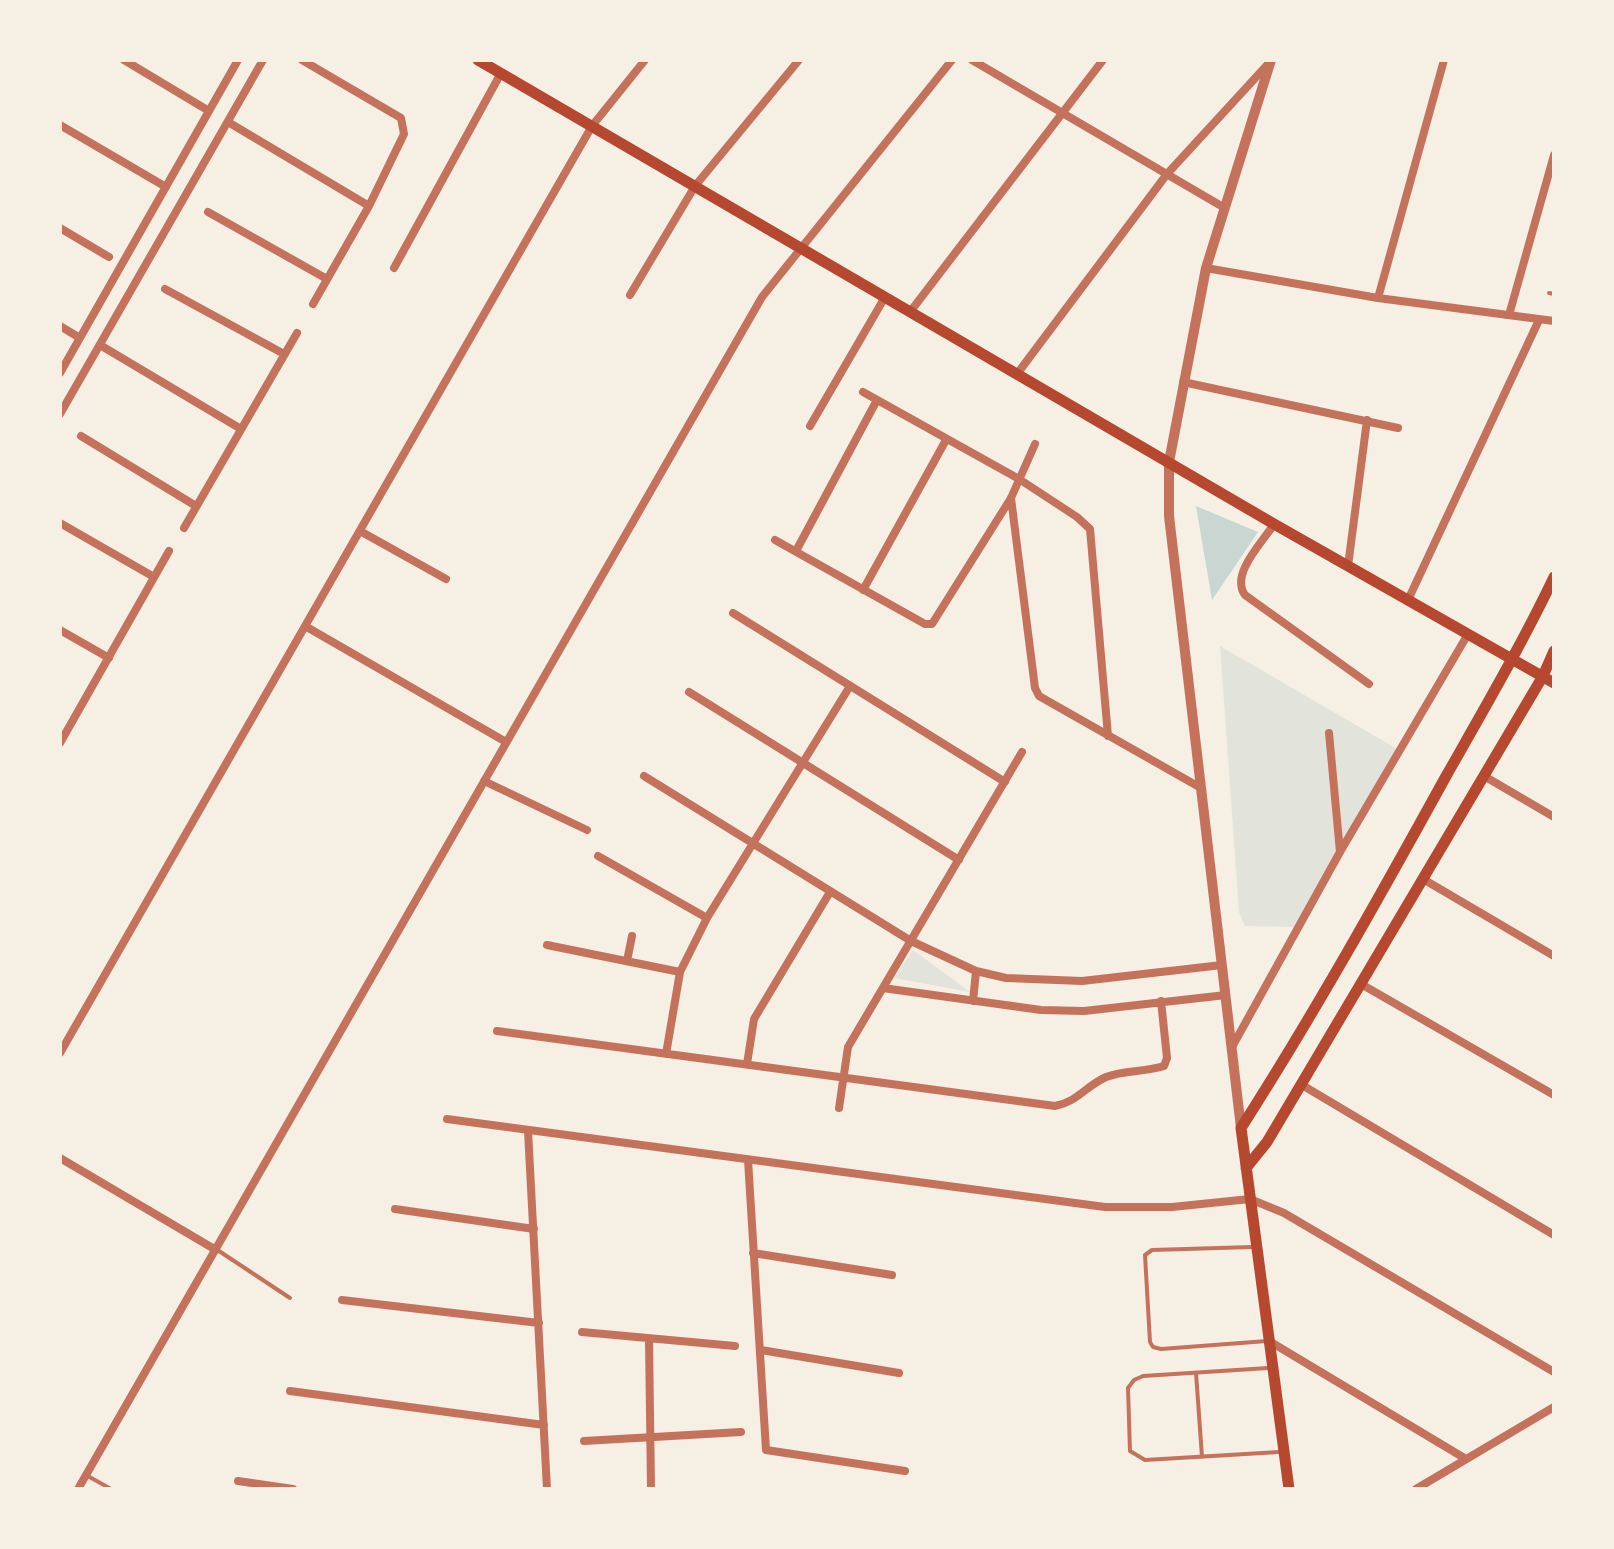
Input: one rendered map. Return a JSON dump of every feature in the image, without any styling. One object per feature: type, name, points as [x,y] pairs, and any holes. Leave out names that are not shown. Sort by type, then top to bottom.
[{"type":"main road","points":[[478,60],[497,67],[1274,524],[1548,679]]},
{"type":"main road","points":[[1289,1489],[1241,1128],[1514,660],[1554,577]]},
{"type":"main road","points":[[1246,1168],[1267,1142],[1484,776],[1548,679],[1554,652]]},
{"type":"street","points":[[124,60],[209,111]]},
{"type":"street","points":[[77,384],[60,373],[238,60]]},
{"type":"street","points":[[60,414],[263,60]]},
{"type":"street","points":[[302,60],[401,118],[404,126],[404,134],[369,206],[313,304]]},
{"type":"street","points":[[60,1053],[592,126],[645,60]]},
{"type":"street","points":[[630,295],[695,186],[799,60]]},
{"type":"street","points":[[78,1489],[762,296],[952,60]]},
{"type":"street","points":[[972,60],[1223,207]]},
{"type":"street","points":[[910,312],[1103,60]]},
{"type":"street","points":[[1378,298],[1444,60]]},
{"type":"street","points":[[1018,374],[1167,174],[1270,61]]},
{"type":"street","points":[[1241,1128],[1170,516],[1169,462],[1206,268],[1270,61]]},
{"type":"street","points":[[394,268],[497,67]]},
{"type":"street","points":[[228,122],[369,206]]},
{"type":"street","points":[[60,125],[166,187]]},
{"type":"street","points":[[1509,315],[1554,154]]},
{"type":"street","points":[[208,212],[327,279]]},
{"type":"street","points":[[60,228],[109,257]]},
{"type":"street","points":[[1206,268],[1378,298],[1554,321]]},
{"type":"street","points":[[165,289],[284,354]]},
{"type":"street","points":[[810,426],[885,297]]},
{"type":"street","points":[[1408,600],[1539,320]]},
{"type":"street","points":[[60,326],[80,338]]},
{"type":"street","points":[[184,528],[297,333]]},
{"type":"street","points":[[100,344],[241,428]]},
{"type":"street","points":[[1183,382],[1398,428]]},
{"type":"street","points":[[863,392],[1019,479],[1078,516],[1090,529],[1108,736]]},
{"type":"street","points":[[796,551],[877,400]]},
{"type":"street","points":[[1348,566],[1367,420]]},
{"type":"street","points":[[81,436],[196,506]]},
{"type":"street","points":[[863,590],[946,440]]},
{"type":"street","points":[[775,540],[925,624],[932,624],[1011,498],[1035,444]]},
{"type":"street","points":[[1011,498],[1035,688],[1046,702],[1201,788]]},
{"type":"street","points":[[60,523],[154,577]]},
{"type":"street","points":[[1274,524],[1240,577],[1240,588],[1369,684]]},
{"type":"street","points":[[360,531],[446,580]]},
{"type":"street","points":[[61,739],[169,551]]},
{"type":"street","points":[[733,613],[1005,782]]},
{"type":"street","points":[[305,626],[506,742]]},
{"type":"street","points":[[60,630],[109,658]]},
{"type":"street","points":[[1232,1049],[1340,852],[1468,634]]},
{"type":"street","points":[[666,1054],[680,972],[707,918],[850,686]]},
{"type":"street","points":[[690,692],[958,860]]},
{"type":"street","points":[[1329,733],[1340,852]]},
{"type":"street","points":[[839,1108],[848,1047],[1022,752]]},
{"type":"street","points":[[644,776],[910,942],[976,971],[1006,978],[1082,981],[1222,965]]},
{"type":"street","points":[[1484,776],[1554,817]]},
{"type":"street","points":[[484,780],[587,830]]},
{"type":"street","points":[[598,856],[707,918]]},
{"type":"street","points":[[1423,879],[1554,956]]},
{"type":"street","points":[[747,1064],[754,1019],[830,892]]},
{"type":"street","points":[[627,961],[632,936]]},
{"type":"street","points":[[547,944],[680,972]]},
{"type":"street","points":[[973,1002],[976,971]]},
{"type":"street","points":[[1361,984],[1554,1095]]},
{"type":"street","points":[[883,988],[1041,1010],[1084,1011],[1226,995]]},
{"type":"street","points":[[497,1031],[1055,1106],[1066,1104],[1111,1075],[1164,1066],[1161,1002]]},
{"type":"street","points":[[1302,1085],[1554,1235]]},
{"type":"street","points":[[447,1119],[1105,1207],[1172,1208],[1250,1199],[1284,1213],[1554,1372]]},
{"type":"street","points":[[528,1132],[547,1489]]},
{"type":"street","points":[[60,1158],[216,1250]]},
{"type":"street","points":[[748,1160],[766,1450],[905,1471]]},
{"type":"street","points":[[395,1209],[534,1229]]},
{"type":"street","points":[[753,1254],[892,1275]]},
{"type":"street","points":[[342,1300],[539,1323]]},
{"type":"street","points":[[582,1332],[736,1346]]},
{"type":"street","points":[[650,1339],[651,1489]]},
{"type":"street","points":[[1269,1341],[1466,1460]]},
{"type":"street","points":[[761,1350],[898,1374]]},
{"type":"street","points":[[290,1391],[544,1424]]},
{"type":"street","points":[[1416,1489],[1554,1407]]},
{"type":"street","points":[[584,1440],[741,1432]]},
{"type":"street","points":[[238,1481],[293,1489]]},
{"type":"lane","points":[[1257,1247],[1152,1250],[1145,1255],[1150,1342],[1161,1349],[1269,1341]]},
{"type":"lane","points":[[216,1250],[290,1298]]},
{"type":"lane","points":[[1273,1368],[1134,1380],[1128,1388],[1130,1451],[1145,1460],[1284,1452]]},
{"type":"lane","points":[[1196,1373],[1202,1457]]},
{"type":"lane","points":[[86,1475],[111,1489]]},
{"type":"shaded area","points":[[1196,506],[1258,532],[1212,600]]},
{"type":"shaded area","points":[[1220,646],[1399,750],[1299,927],[1245,926],[1239,912]]},
{"type":"shaded area","points":[[913,950],[970,992],[894,978]]}]
